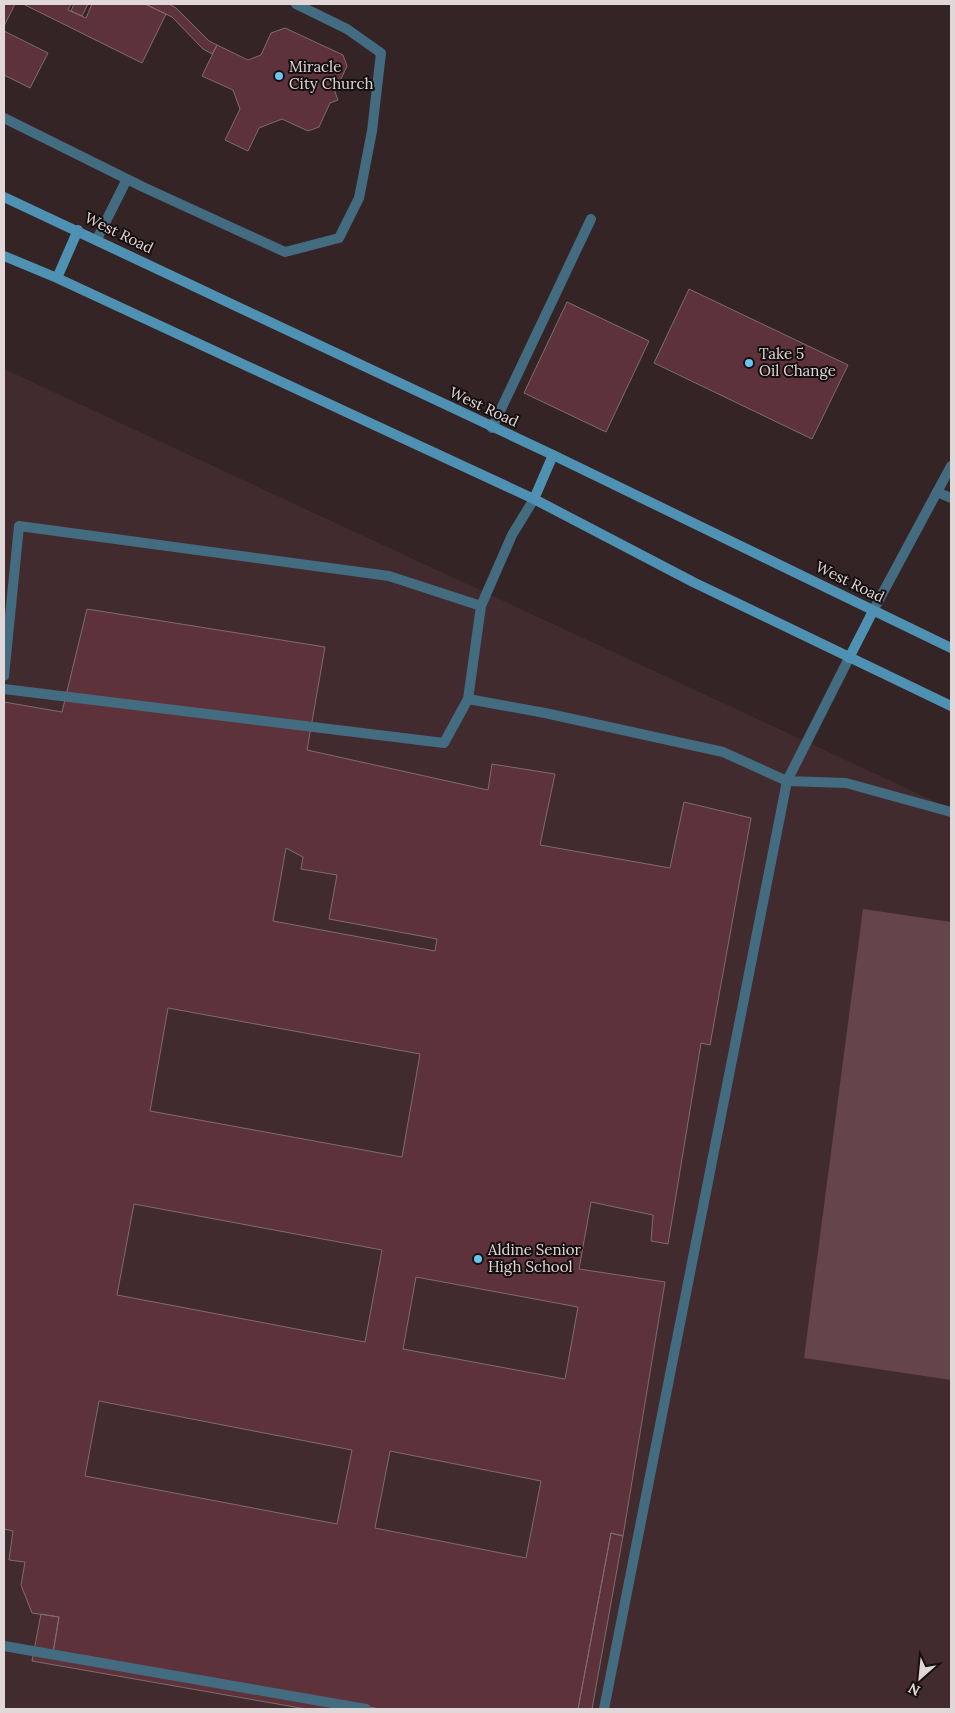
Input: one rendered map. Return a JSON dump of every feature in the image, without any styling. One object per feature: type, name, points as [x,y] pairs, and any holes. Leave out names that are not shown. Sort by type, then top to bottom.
[{"type":"main road","name":"West Road","points":[[4,197],[78,230],[492,428],[553,455],[951,648]]},
{"type":"main road","points":[[57,278],[78,230]]},
{"type":"main road","points":[[4,256],[57,278],[534,499],[693,582],[951,706]]},
{"type":"main road","points":[[534,499],[553,455]]},
{"type":"main road","points":[[849,658],[874,611]]},
{"type":"street","points":[[4,118],[126,179],[285,252],[339,238],[359,198],[372,131],[381,52],[347,29],[296,4]]},
{"type":"street","points":[[97,239],[126,179]]},
{"type":"street","points":[[492,428],[591,219]]},
{"type":"street","points":[[874,611],[951,466]]},
{"type":"street","points":[[937,492],[951,498]]},
{"type":"street","points":[[4,689],[444,743],[468,699],[481,606],[512,535],[534,499]]},
{"type":"street","points":[[4,676],[19,526],[389,576],[481,606]]},
{"type":"street","points":[[604,1709],[787,781],[849,658]]},
{"type":"street","points":[[468,699],[545,713],[723,752],[787,781],[846,783],[951,812]]},
{"type":"street","points":[[4,1646],[366,1709]]},
{"type":"shaded area","name":"Aldine Senior High School","points":[[4,369],[951,809],[951,1709],[4,1709]]},
{"type":"shaded area","points":[[863,909],[951,922],[951,1380],[804,1358]]},
{"type":"building","points":[[4,4],[15,4],[4,26]]},
{"type":"building","points":[[23,4],[71,4],[68,10],[86,18],[92,4],[145,4],[166,14],[142,63]]},
{"type":"building","points":[[74,4],[88,4],[82,16],[71,11]]},
{"type":"building","points":[[145,4],[169,4],[176,8],[209,41],[217,45],[212,54],[203,49],[172,17]]},
{"type":"building","points":[[285,28],[343,55],[347,66],[335,92],[338,100],[330,103],[319,127],[308,131],[282,119],[259,128],[248,151],[225,140],[240,109],[233,90],[202,76],[217,45],[248,60],[261,55],[271,33]]},
{"type":"building","points":[[4,31],[48,53],[30,88],[4,75]]},
{"type":"building","points":[[689,289],[848,365],[812,439],[654,363]]},
{"type":"building","points":[[567,302],[649,341],[606,432],[524,393]]},
{"type":"building","points":[[87,609],[325,647],[307,750],[488,790],[492,764],[555,774],[540,845],[670,868],[684,802],[751,818],[710,1045],[701,1043],[668,1244],[651,1241],[653,1215],[591,1202],[579,1269],[665,1282],[623,1536],[611,1533],[578,1709],[380,1709],[53,1653],[59,1617],[32,1613],[21,1585],[25,1562],[9,1560],[13,1531],[4,1529],[4,702],[62,712]],"holes":[[[286,848],[303,857],[301,869],[337,875],[329,919],[437,939],[435,951],[273,921]],[[168,1008],[420,1054],[402,1157],[150,1111]],[[134,1204],[382,1250],[365,1342],[117,1295]],[[416,1277],[578,1307],[565,1379],[403,1349]],[[99,1401],[352,1450],[337,1524],[85,1476]],[[390,1451],[541,1481],[526,1558],[375,1528]]]},
{"type":"building","points":[[611,1533],[623,1536],[592,1709],[578,1709]]},
{"type":"building","points":[[41,1614],[59,1617],[53,1653],[380,1709],[306,1709],[32,1661]]},
{"type":"place","name":"Miracle City Church","points":[[279,76]]},
{"type":"place","name":"Take 5 Oil Change","points":[[749,363]]},
{"type":"place","name":"Aldine Senior High School","points":[[478,1259]]}]
